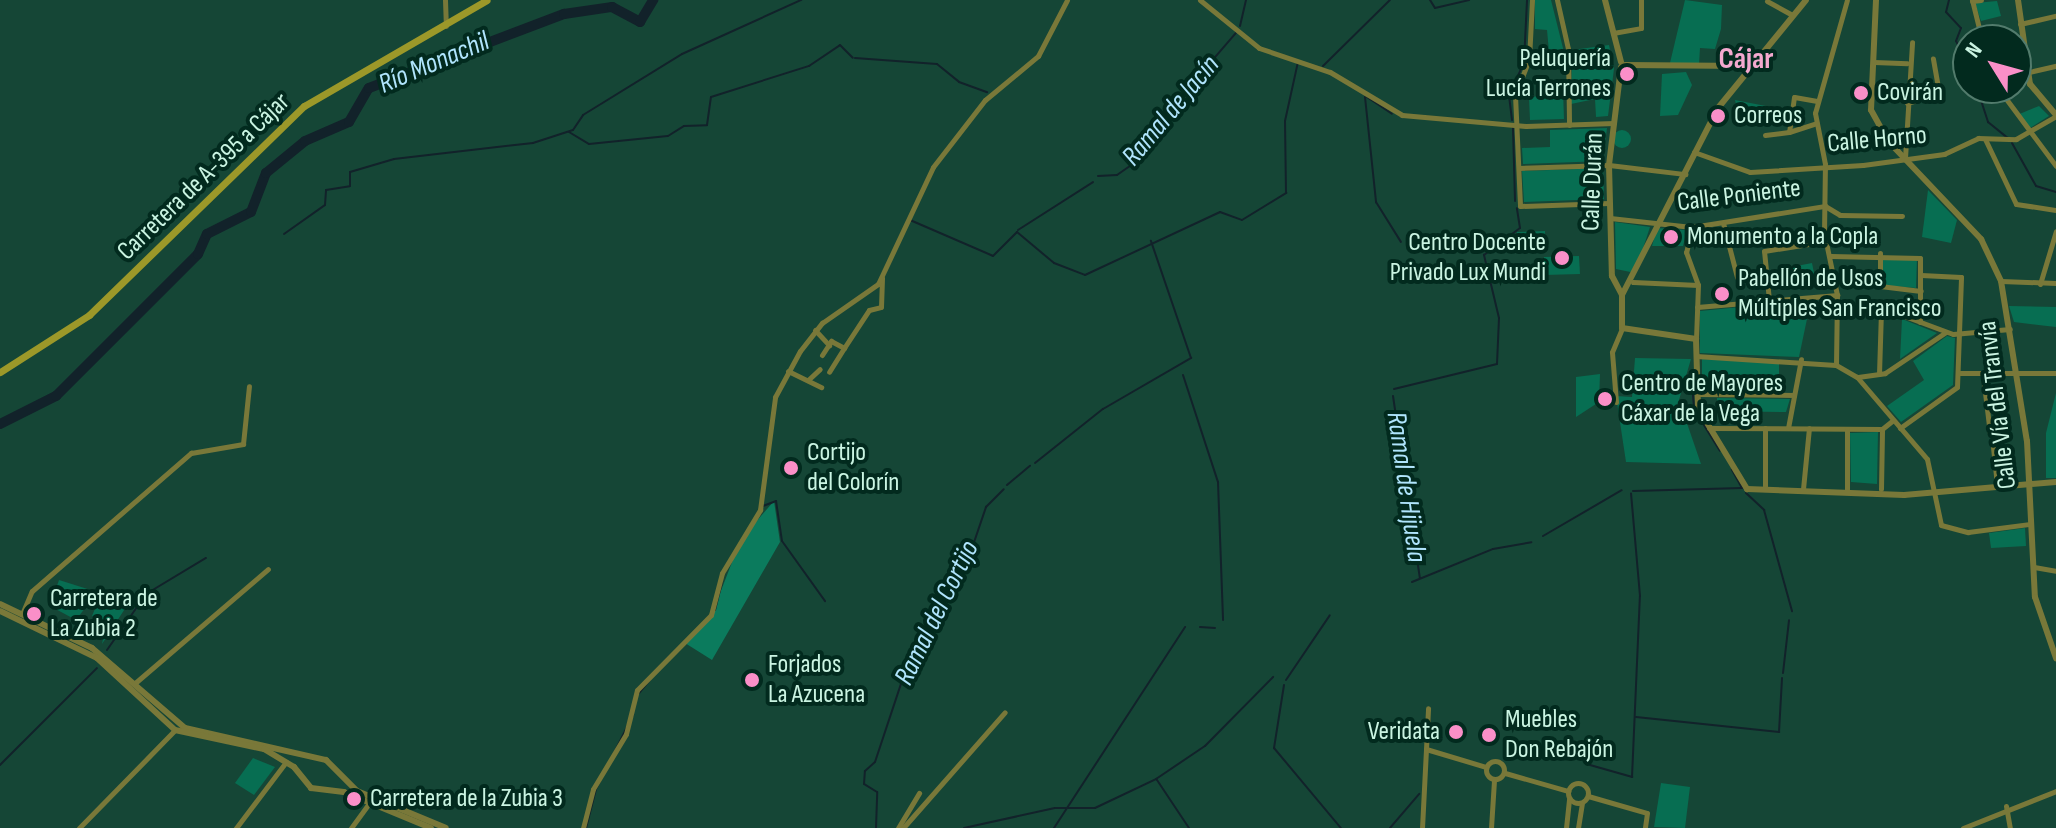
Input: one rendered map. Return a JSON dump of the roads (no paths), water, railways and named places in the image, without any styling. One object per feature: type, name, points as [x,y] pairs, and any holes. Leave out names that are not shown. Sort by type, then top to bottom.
[{"type":"main road","name":"Carretera de A-395 a Cájar","points":[[0,372],[89,315],[290,117],[487,0]]},
{"type":"street","points":[[445,0],[446,26]]},
{"type":"street","points":[[829,372],[869,310],[881,307],[882,278],[904,224],[933,167],[985,100],[1038,56],[1067,0]]},
{"type":"street","points":[[1200,0],[1259,48],[1330,72],[1402,115],[1517,125],[1614,123]]},
{"type":"street","points":[[1532,0],[1529,59],[1515,95],[1520,206],[1609,203]]},
{"type":"street","points":[[1557,0],[1567,36],[1569,125]]},
{"type":"street","points":[[1605,0],[1622,65],[1747,66]]},
{"type":"street","points":[[1613,33],[1641,28],[1641,0]]},
{"type":"street","points":[[1622,295],[1633,282],[1655,224],[1685,174],[1694,152],[1747,66],[1806,0]]},
{"type":"street","points":[[1836,365],[1838,304],[1827,241],[1825,164],[1817,123],[1817,101],[1847,0]]},
{"type":"street","name":"Calle Vía del Tranvía","points":[[1876,0],[1871,110],[1905,159],[1981,239],[2001,281],[2018,375],[2029,480],[2033,567],[2056,658]]},
{"type":"street","points":[[1978,24],[1972,1],[1981,0]]},
{"type":"street","points":[[2018,0],[2020,24],[2056,16]]},
{"type":"street","points":[[1767,1],[1792,15]]},
{"type":"street","points":[[1905,159],[1907,63],[1912,42]]},
{"type":"street","points":[[1907,103],[1939,93],[1933,59]]},
{"type":"street","points":[[1874,62],[1907,63]]},
{"type":"street","name":"Calle Durán","points":[[1622,65],[1609,165],[1612,278],[1622,295],[1622,328]]},
{"type":"street","points":[[2032,71],[2056,66]]},
{"type":"street","points":[[2032,78],[2056,116]]},
{"type":"street","points":[[1789,132],[1794,97],[1817,101]]},
{"type":"street","points":[[2047,106],[2056,103]]},
{"type":"street","points":[[2009,104],[2056,166]]},
{"type":"street","name":"Calle Horno","points":[[1694,152],[1750,172],[1825,164],[1890,162],[2027,132],[2056,116]]},
{"type":"street","points":[[1765,135],[1789,132],[1817,123]]},
{"type":"street","points":[[1985,139],[2016,204],[2056,210]]},
{"type":"street","points":[[1519,168],[1609,165],[1685,174]]},
{"type":"street","points":[[1825,206],[1840,215],[1902,216]]},
{"type":"street","name":"Calle Poniente","points":[[1610,218],[1692,227],[1825,206]]},
{"type":"street","points":[[1723,223],[1737,277]]},
{"type":"street","points":[[1692,227],[1686,252],[1698,285],[1698,394],[1709,428],[1747,489],[1933,491],[2029,480],[2056,482]]},
{"type":"street","points":[[2040,284],[2056,231]]},
{"type":"street","points":[[1769,300],[1764,251],[1827,241]]},
{"type":"street","points":[[1831,256],[1880,253],[1918,256],[1921,275],[1920,322]]},
{"type":"street","points":[[1880,253],[1880,286],[1921,291]]},
{"type":"street","points":[[1900,428],[1957,387],[1961,277],[1921,275]]},
{"type":"street","points":[[583,828],[593,789],[626,734],[637,690],[711,615],[722,573],[760,510],[777,390],[815,330],[882,278]]},
{"type":"street","points":[[2001,281],[2056,283]]},
{"type":"street","points":[[1633,282],[1698,285]]},
{"type":"street","points":[[1697,307],[1837,295]]},
{"type":"street","points":[[1838,304],[1881,310],[1946,332],[2010,329]]},
{"type":"street","points":[[1879,374],[1881,310]]},
{"type":"street","points":[[1616,402],[1612,352],[1622,328],[1696,339]]},
{"type":"street","points":[[815,330],[829,345],[844,348]]},
{"type":"street","points":[[1857,377],[1879,374],[1946,332]]},
{"type":"street","points":[[822,355],[829,345]]},
{"type":"street","points":[[1696,356],[1801,359],[1836,365],[1857,377],[1927,459],[1941,525],[1968,532],[2030,524]]},
{"type":"street","points":[[1788,428],[1801,359]]},
{"type":"street","points":[[808,380],[820,369]]},
{"type":"street","points":[[788,371],[821,387]]},
{"type":"street","points":[[1958,373],[1983,376],[2056,373]]},
{"type":"street","points":[[1983,376],[1990,434]]},
{"type":"street","points":[[22,614],[39,584],[191,453],[243,444],[249,386]]},
{"type":"street","points":[[1698,394],[1794,395]]},
{"type":"street","points":[[1709,428],[1882,429],[1893,420]]},
{"type":"street","points":[[1765,428],[1765,489]]},
{"type":"street","points":[[1803,489],[1809,428]]},
{"type":"street","points":[[1847,429],[1847,489]]},
{"type":"street","points":[[1881,489],[1882,429]]},
{"type":"street","points":[[1993,447],[1997,483]]},
{"type":"street","points":[[2033,567],[2056,571]]},
{"type":"street","points":[[135,683],[268,569]]},
{"type":"street","points":[[0,604],[92,648],[185,728],[255,740],[311,760],[326,760],[334,772],[357,791],[446,828]]},
{"type":"street","points":[[0,611],[97,658],[175,730],[286,761],[311,788],[326,788],[431,828]]},
{"type":"street","points":[[1422,828],[1428,708]]},
{"type":"street","points":[[901,828],[1005,712]]},
{"type":"street","points":[[79,828],[175,730]]},
{"type":"street","points":[[1426,749],[1486,767],[1494,780],[1491,828]]},
{"type":"street","points":[[303,776],[311,760]]},
{"type":"street","points":[[236,828],[286,761]]},
{"type":"street","points":[[1486,767],[1498,761],[1505,773],[1568,794],[1582,803]]},
{"type":"street","points":[[326,788],[334,772]]},
{"type":"street","points":[[1494,780],[1505,773]]},
{"type":"street","points":[[1566,828],[1568,794],[1581,783],[1588,796],[1647,813],[1645,828]]},
{"type":"street","points":[[901,828],[919,793]]},
{"type":"street","points":[[1966,828],[2006,807],[2056,793]]},
{"type":"street","points":[[1578,828],[1582,803],[1588,796]]},
{"type":"street","points":[[351,828],[369,803]]},
{"type":"street","points":[[2006,807],[2010,828]]},
{"type":"waterway","name":"Río Monachil","points":[[0,424],[56,396],[198,254],[207,234],[251,212],[266,173],[305,141],[349,122],[369,88],[564,14],[612,7],[640,22],[653,0]]},
{"type":"waterway","points":[[284,234],[325,205],[326,190],[350,186],[350,172],[394,159],[533,143],[573,130],[583,115],[682,54],[801,0]]},
{"type":"waterway","name":"Ramal de Jacín","points":[[1240,26],[1246,0]]},
{"type":"waterway","points":[[1323,66],[1390,0]]},
{"type":"waterway","points":[[1430,0],[1435,8],[1469,0]]},
{"type":"waterway","points":[[1512,120],[1509,96],[1524,62],[1527,0]]},
{"type":"waterway","points":[[1949,0],[1946,12],[1957,24]]},
{"type":"waterway","name":"Ramal de Jacín","points":[[1098,176],[1117,175],[1137,161],[1153,129],[1236,33]]},
{"type":"waterway","points":[[569,132],[589,144],[668,136],[684,126],[707,125],[711,97],[809,66],[840,45],[853,58]]},
{"type":"waterway","points":[[855,58],[937,64],[959,82],[987,92]]},
{"type":"waterway","points":[[910,220],[993,256],[1017,232],[1054,263],[1085,275],[1220,212],[1242,220],[1286,193],[1285,121],[1298,62]]},
{"type":"waterway","points":[[1365,97],[1376,202],[1401,242]]},
{"type":"waterway","points":[[1367,97],[1392,114]]},
{"type":"waterway","points":[[1982,104],[1988,122],[2008,138]]},
{"type":"waterway","points":[[1513,128],[1515,201]]},
{"type":"waterway","points":[[2012,143],[2036,186],[2056,192]]},
{"type":"waterway","name":"Ramal de Jacín","points":[[1018,230],[1093,182]]},
{"type":"waterway","points":[[1394,389],[1497,364],[1499,318],[1484,255],[1520,228],[1517,208]]},
{"type":"waterway","points":[[1035,463],[1103,409],[1191,358],[1151,241]]},
{"type":"waterway","points":[[1183,375],[1218,482],[1223,620]]},
{"type":"waterway","points":[[1692,384],[1694,409],[1720,451]]},
{"type":"waterway","name":"Ramal de Hijuela","points":[[1393,396],[1420,578]]},
{"type":"waterway","points":[[1007,485],[1030,466]]},
{"type":"waterway","points":[[1633,491],[1742,488],[1732,470]]},
{"type":"waterway","name":"Ramal del Cortijo","points":[[876,828],[877,792],[864,784],[865,771],[875,762],[907,666],[969,557],[986,507],[1004,489]]},
{"type":"waterway","points":[[1543,536],[1622,490]]},
{"type":"waterway","points":[[1590,765],[1632,777],[1640,596],[1631,493]]},
{"type":"waterway","points":[[1746,493],[1764,510],[1792,611]]},
{"type":"waterway","points":[[763,506],[776,501],[782,541],[825,601]]},
{"type":"waterway","points":[[1412,582],[1493,549],[1531,542]]},
{"type":"waterway","points":[[107,650],[146,594],[206,558]]},
{"type":"waterway","points":[[715,610],[722,581]]},
{"type":"waterway","points":[[1286,680],[1330,615]]},
{"type":"waterway","points":[[1783,673],[1789,620]]},
{"type":"waterway","points":[[1054,828],[1185,627]]},
{"type":"waterway","points":[[1200,627],[1215,628]]},
{"type":"waterway","points":[[0,765],[97,668]]},
{"type":"waterway","points":[[964,828],[1055,808],[1095,808],[1156,779],[1205,746],[1273,677]]},
{"type":"waterway","points":[[1636,717],[1779,732],[1782,678]]},
{"type":"waterway","points":[[639,693],[650,680]]},
{"type":"waterway","points":[[1284,685],[1274,748],[1341,828]]},
{"type":"waterway","points":[[586,828],[596,789],[633,715]]},
{"type":"waterway","points":[[1157,780],[1189,828]]},
{"type":"waterway","points":[[1390,828],[1419,794]]},
{"type":"place","name":"Peluquería Lucía Terrones","points":[[1627,74]]},
{"type":"place","name":"Covirán","points":[[1861,93]]},
{"type":"place","name":"Correos","points":[[1718,116]]},
{"type":"place","name":"Monumento a la Copla","points":[[1671,237]]},
{"type":"place","name":"Centro Docente Privado Lux Mundi","points":[[1562,258]]},
{"type":"place","name":"Pabellón de Usos Múltiples San Francisco","points":[[1722,294]]},
{"type":"place","name":"Centro de Mayores Cáxar de la Vega","points":[[1605,399]]},
{"type":"place","name":"Cortijo del Colorín","points":[[791,468]]},
{"type":"place","name":"Carretera de La Zubia 2","points":[[34,614]]},
{"type":"place","name":"Forjados La Azucena","points":[[752,680]]},
{"type":"place","name":"Veridata","points":[[1456,732]]},
{"type":"place","name":"Muebles Don Rebajón","points":[[1489,735]]},
{"type":"place","name":"Carretera de la Zubia 3","points":[[354,799]]},
{"type":"district","name":"Cájar","points":[[1746,59]]}]
